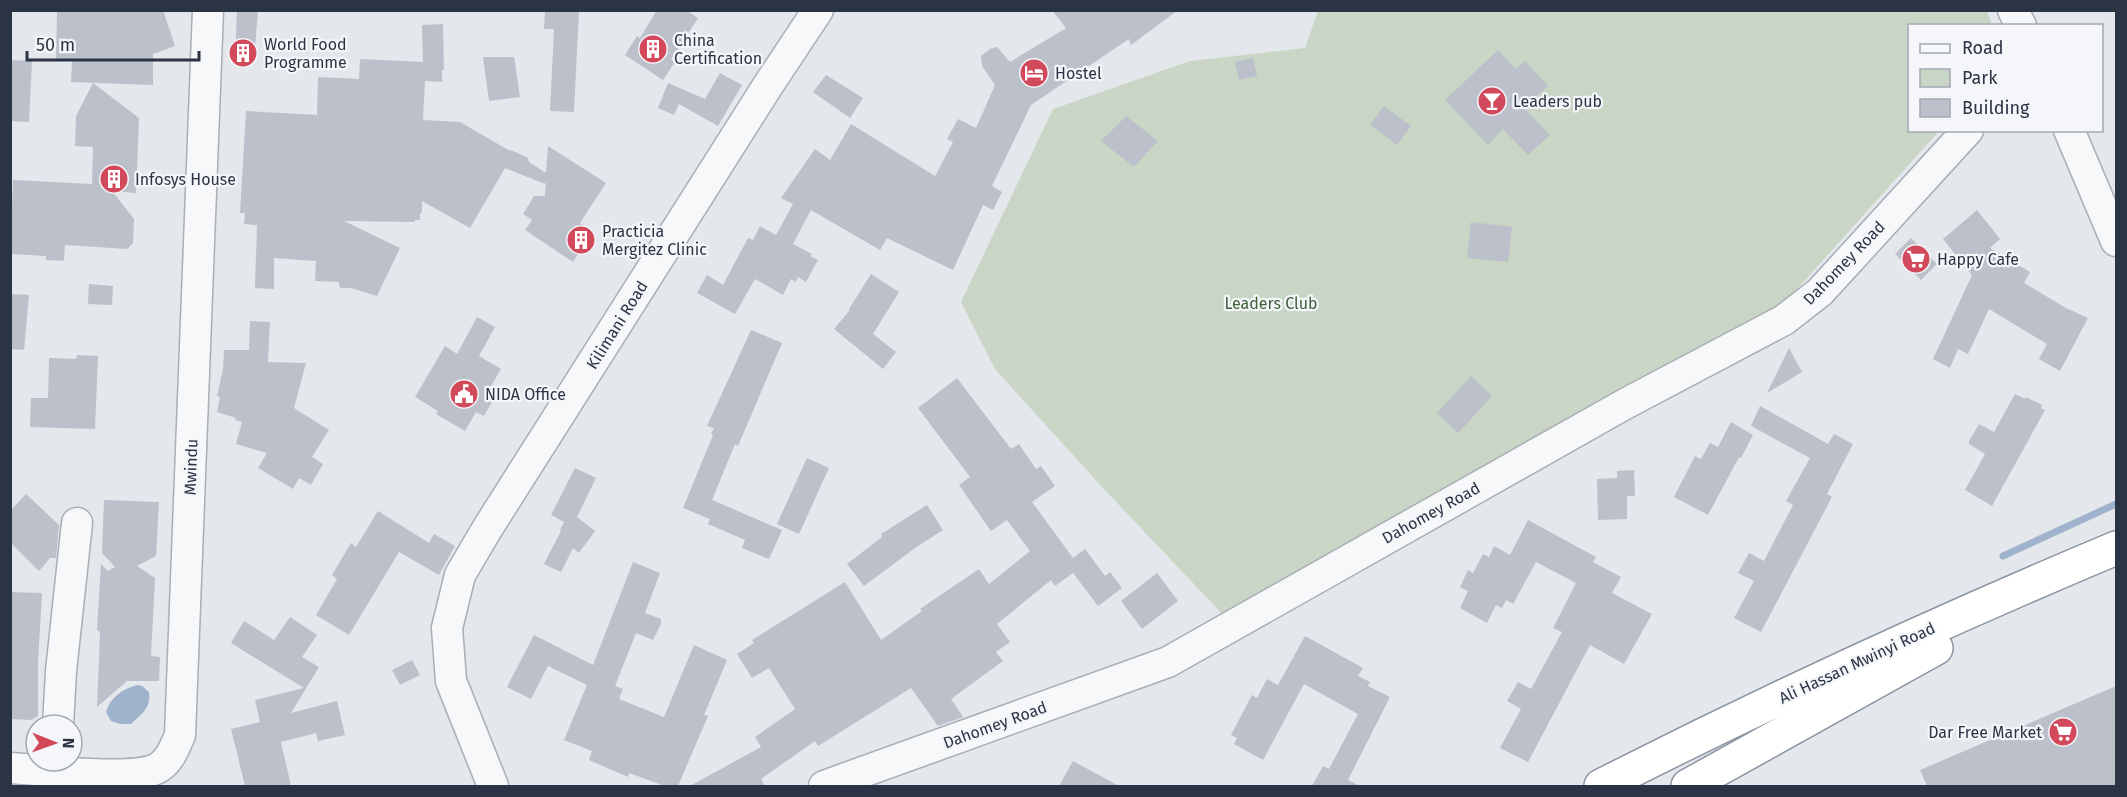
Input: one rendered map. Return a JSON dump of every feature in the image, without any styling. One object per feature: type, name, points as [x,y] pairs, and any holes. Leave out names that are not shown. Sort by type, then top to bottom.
[{"type":"highway","name":"Ali Hassan Mwinyi Road","points":[[1601,786],[1688,742],[1995,599],[2116,548]]},
{"type":"highway","name":"Ali Hassan Mwinyi Road","points":[[1688,786],[1995,615],[2116,563]]},
{"type":"street","name":"Mwindu","points":[[84,770],[117,774],[137,773],[157,768],[172,754],[180,735],[208,10]]},
{"type":"street","name":"Kilimani Road","points":[[494,786],[451,681],[447,628],[460,575],[767,87],[818,10]]},
{"type":"street","points":[[2013,10],[2020,24]]},
{"type":"street","name":"Dahomey Road","points":[[824,786],[1168,662],[1625,404],[1784,320],[1820,292],[1966,132]]},
{"type":"street","points":[[2069,132],[2116,241]]},
{"type":"street","points":[[59,713],[77,523]]},
{"type":"green space","name":"Leaders Club","points":[[1987,10],[1992,24],[1908,24],[1908,132],[1938,132],[1763,327],[1509,452],[1227,619],[995,369],[961,302],[1053,109],[1190,61],[1305,48],[1318,11]]},
{"type":"water","points":[[137,685],[149,692],[149,703],[145,710],[131,724],[111,721],[106,712],[111,702],[122,691]]},
{"type":"building","points":[[57,10],[163,10],[175,46],[153,54],[153,85],[71,82],[72,61],[56,61]]},
{"type":"building","points":[[237,10],[258,10],[254,60],[235,59]]},
{"type":"building","points":[[545,10],[579,10],[574,112],[550,111],[554,29],[544,29]]},
{"type":"building","name":"China Certification","points":[[657,10],[686,10],[698,18],[671,60],[675,62],[663,80],[625,55],[637,36],[640,38]]},
{"type":"building","points":[[1052,10],[1178,10],[1131,45],[1129,39],[1031,105],[992,186],[1002,192],[993,210],[983,205],[953,270],[887,238],[880,250],[811,210],[793,244],[812,254],[810,256],[818,260],[806,282],[798,277],[796,282],[791,279],[783,295],[755,279],[735,314],[697,293],[707,275],[723,285],[748,238],[753,240],[760,226],[776,235],[793,204],[781,198],[815,149],[830,160],[851,124],[935,176],[953,142],[947,139],[958,119],[976,128],[995,85],[982,66],[981,56],[997,47],[1010,62],[1066,28]]},
{"type":"building","points":[[443,24],[442,82],[425,81],[423,120],[460,122],[510,151],[528,158],[529,162],[546,173],[548,146],[606,183],[580,223],[593,231],[573,262],[525,230],[532,220],[523,214],[534,196],[545,196],[546,181],[545,184],[505,168],[470,228],[422,201],[420,220],[415,220],[415,222],[344,221],[400,248],[377,296],[351,288],[340,288],[339,282],[315,281],[316,261],[274,258],[274,289],[255,288],[257,225],[244,224],[245,213],[240,213],[246,111],[317,115],[318,77],[359,79],[360,59],[423,62],[422,25]]},
{"type":"building","points":[[1498,50],[1516,69],[1525,61],[1548,86],[1524,108],[1550,135],[1528,155],[1503,129],[1488,145],[1445,100]]},
{"type":"building","points":[[483,57],[514,57],[520,97],[489,101]]},
{"type":"building","points":[[1253,58],[1257,76],[1239,80],[1235,62]]},
{"type":"building","points":[[10,60],[32,61],[29,122],[10,121]]},
{"type":"building","points":[[720,73],[742,85],[718,126],[679,104],[674,115],[658,108],[668,83],[705,99]]},
{"type":"building","points":[[826,75],[863,98],[850,118],[813,92]]},
{"type":"building","points":[[93,83],[139,118],[136,193],[112,191],[134,219],[133,243],[127,249],[65,245],[64,261],[46,260],[46,256],[10,254],[13,180],[92,184],[93,147],[75,146],[76,116]]},
{"type":"building","points":[[1384,106],[1411,126],[1397,145],[1370,125]]},
{"type":"building","points":[[1126,116],[1158,141],[1134,167],[1101,141]]},
{"type":"building","points":[[1977,210],[2000,239],[1990,248],[2030,272],[2024,283],[2088,318],[2060,371],[2039,359],[2047,344],[1989,309],[1968,354],[1958,349],[1950,368],[1933,359],[1972,275],[1943,239]]},
{"type":"building","points":[[1471,222],[1512,227],[1508,262],[1467,258]]},
{"type":"building","name":"Happy Cafe","points":[[1911,238],[1937,264],[1921,280],[1895,254]]},
{"type":"building","points":[[871,274],[899,292],[873,334],[896,352],[883,369],[834,329],[850,310]]},
{"type":"building","points":[[89,284],[113,286],[112,305],[88,304]]},
{"type":"building","points":[[10,294],[29,295],[24,350],[10,349]]},
{"type":"building","points":[[477,317],[495,327],[479,356],[501,369],[485,396],[493,400],[484,416],[476,412],[465,431],[436,414],[438,411],[415,397],[445,346],[457,354]]},
{"type":"building","points":[[250,321],[270,322],[268,362],[306,363],[294,408],[329,430],[312,457],[323,464],[311,485],[299,478],[293,489],[258,468],[267,453],[236,444],[242,422],[217,412],[224,350],[249,350]]},
{"type":"building","points":[[751,330],[782,343],[712,500],[782,530],[769,559],[742,548],[745,540],[708,524],[710,519],[683,508],[713,435],[711,434],[714,428],[707,426]]},
{"type":"building","points":[[1789,348],[1802,372],[1767,393]]},
{"type":"building","points":[[77,355],[98,356],[95,429],[30,427],[31,398],[48,398],[49,358],[76,359]]},
{"type":"building","points":[[1471,376],[1492,396],[1458,433],[1437,413]]},
{"type":"building","points":[[957,378],[1011,449],[1019,444],[1036,469],[1041,466],[1055,486],[1032,502],[1073,558],[1085,549],[1105,576],[1110,572],[1122,588],[1098,606],[1073,573],[1055,586],[1051,580],[997,624],[1010,642],[996,652],[1003,661],[951,699],[963,717],[938,726],[911,688],[818,746],[815,741],[761,779],[765,786],[690,786],[761,747],[755,737],[795,709],[769,668],[752,678],[737,654],[754,643],[752,640],[845,582],[881,640],[922,611],[920,609],[979,569],[989,584],[1030,551],[1007,520],[991,531],[959,485],[970,477],[918,408]]},
{"type":"building","points":[[2015,394],[2042,405],[2041,408],[2045,410],[1992,506],[1965,490],[1985,454],[1969,444],[1969,441],[1979,424],[1994,432]]},
{"type":"building","points":[[1760,406],[1828,444],[1834,434],[1853,444],[1827,494],[1832,497],[1761,632],[1734,618],[1754,581],[1738,573],[1749,553],[1764,561],[1793,505],[1786,501],[1810,458],[1751,426]]},
{"type":"building","points":[[1731,422],[1753,435],[1708,515],[1674,497],[1695,456],[1701,459],[1710,443],[1718,447]]},
{"type":"building","points":[[807,458],[829,468],[799,534],[777,524]]},
{"type":"building","points":[[575,468],[596,478],[577,517],[595,531],[579,553],[573,548],[561,572],[544,564],[564,522],[551,515]]},
{"type":"building","points":[[1634,470],[1635,496],[1627,496],[1627,519],[1598,520],[1597,479],[1617,478],[1617,471]]},
{"type":"building","points":[[26,494],[59,525],[56,558],[50,558],[39,571],[10,542],[10,511]]},
{"type":"building","points":[[104,500],[159,502],[156,556],[137,566],[155,578],[151,656],[160,657],[159,681],[127,681],[97,707],[100,632],[97,630],[101,564],[108,571],[115,567],[102,553]]},
{"type":"building","points":[[927,505],[943,530],[864,586],[847,564],[882,537],[881,534]]},
{"type":"building","points":[[378,511],[429,543],[434,534],[455,546],[439,575],[399,552],[349,635],[316,615],[337,579],[332,575],[351,543],[356,547]]},
{"type":"building","points":[[1528,520],[1596,557],[1593,562],[1621,577],[1612,593],[1652,614],[1624,664],[1590,645],[1528,762],[1500,748],[1521,709],[1507,701],[1518,682],[1531,689],[1562,632],[1553,628],[1576,583],[1536,562],[1513,604],[1506,600],[1502,608],[1496,605],[1487,623],[1460,608],[1468,591],[1460,587],[1468,570],[1473,573],[1483,554],[1489,557],[1494,546],[1510,555]]},
{"type":"building","points":[[633,562],[660,573],[645,613],[661,619],[661,624],[653,640],[636,633],[615,686],[623,689],[619,699],[664,717],[694,645],[727,660],[704,715],[708,716],[678,786],[665,786],[629,773],[628,777],[589,760],[592,751],[564,740],[587,685],[548,666],[531,699],[507,687],[534,635],[593,665]]},
{"type":"building","points":[[1157,573],[1178,601],[1142,629],[1121,601]]},
{"type":"building","points":[[10,592],[42,593],[38,713],[24,713],[24,720],[10,719]]},
{"type":"building","points":[[290,617],[317,635],[302,657],[319,667],[291,713],[337,701],[345,735],[318,741],[316,733],[281,742],[291,786],[245,786],[231,729],[260,722],[255,700],[304,688],[231,643],[244,621],[274,640]]},
{"type":"building","points":[[1305,636],[1363,668],[1358,676],[1370,682],[1368,686],[1390,697],[1348,780],[1360,786],[1312,786],[1323,766],[1329,769],[1358,714],[1304,684],[1263,760],[1234,744],[1237,738],[1231,735],[1252,695],[1257,698],[1267,679],[1278,685]]},
{"type":"building","points":[[412,660],[420,675],[400,685],[392,670]]},
{"type":"building","name":"Dar Free Market","points":[[2116,686],[2116,786],[1927,786],[1920,770]]},
{"type":"building","points":[[1073,761],[1119,786],[1059,786]]},
{"type":"waterway","points":[[2003,556],[2116,504]]},
{"type":"place","name":"China Certification","points":[[653,49]]},
{"type":"place","name":"World Food Programme","points":[[243,53]]},
{"type":"place","name":"Hostel","points":[[1034,73]]},
{"type":"place","name":"Leaders pub","points":[[1492,101]]},
{"type":"place","name":"Infosys House","points":[[114,179]]},
{"type":"place","name":"Practicia Mergitez Clinic","points":[[581,240]]},
{"type":"place","name":"Happy Cafe","points":[[1916,259]]},
{"type":"place","name":"NIDA Office","points":[[464,394]]},
{"type":"place","name":"Dar Free Market","points":[[2063,732]]}]
